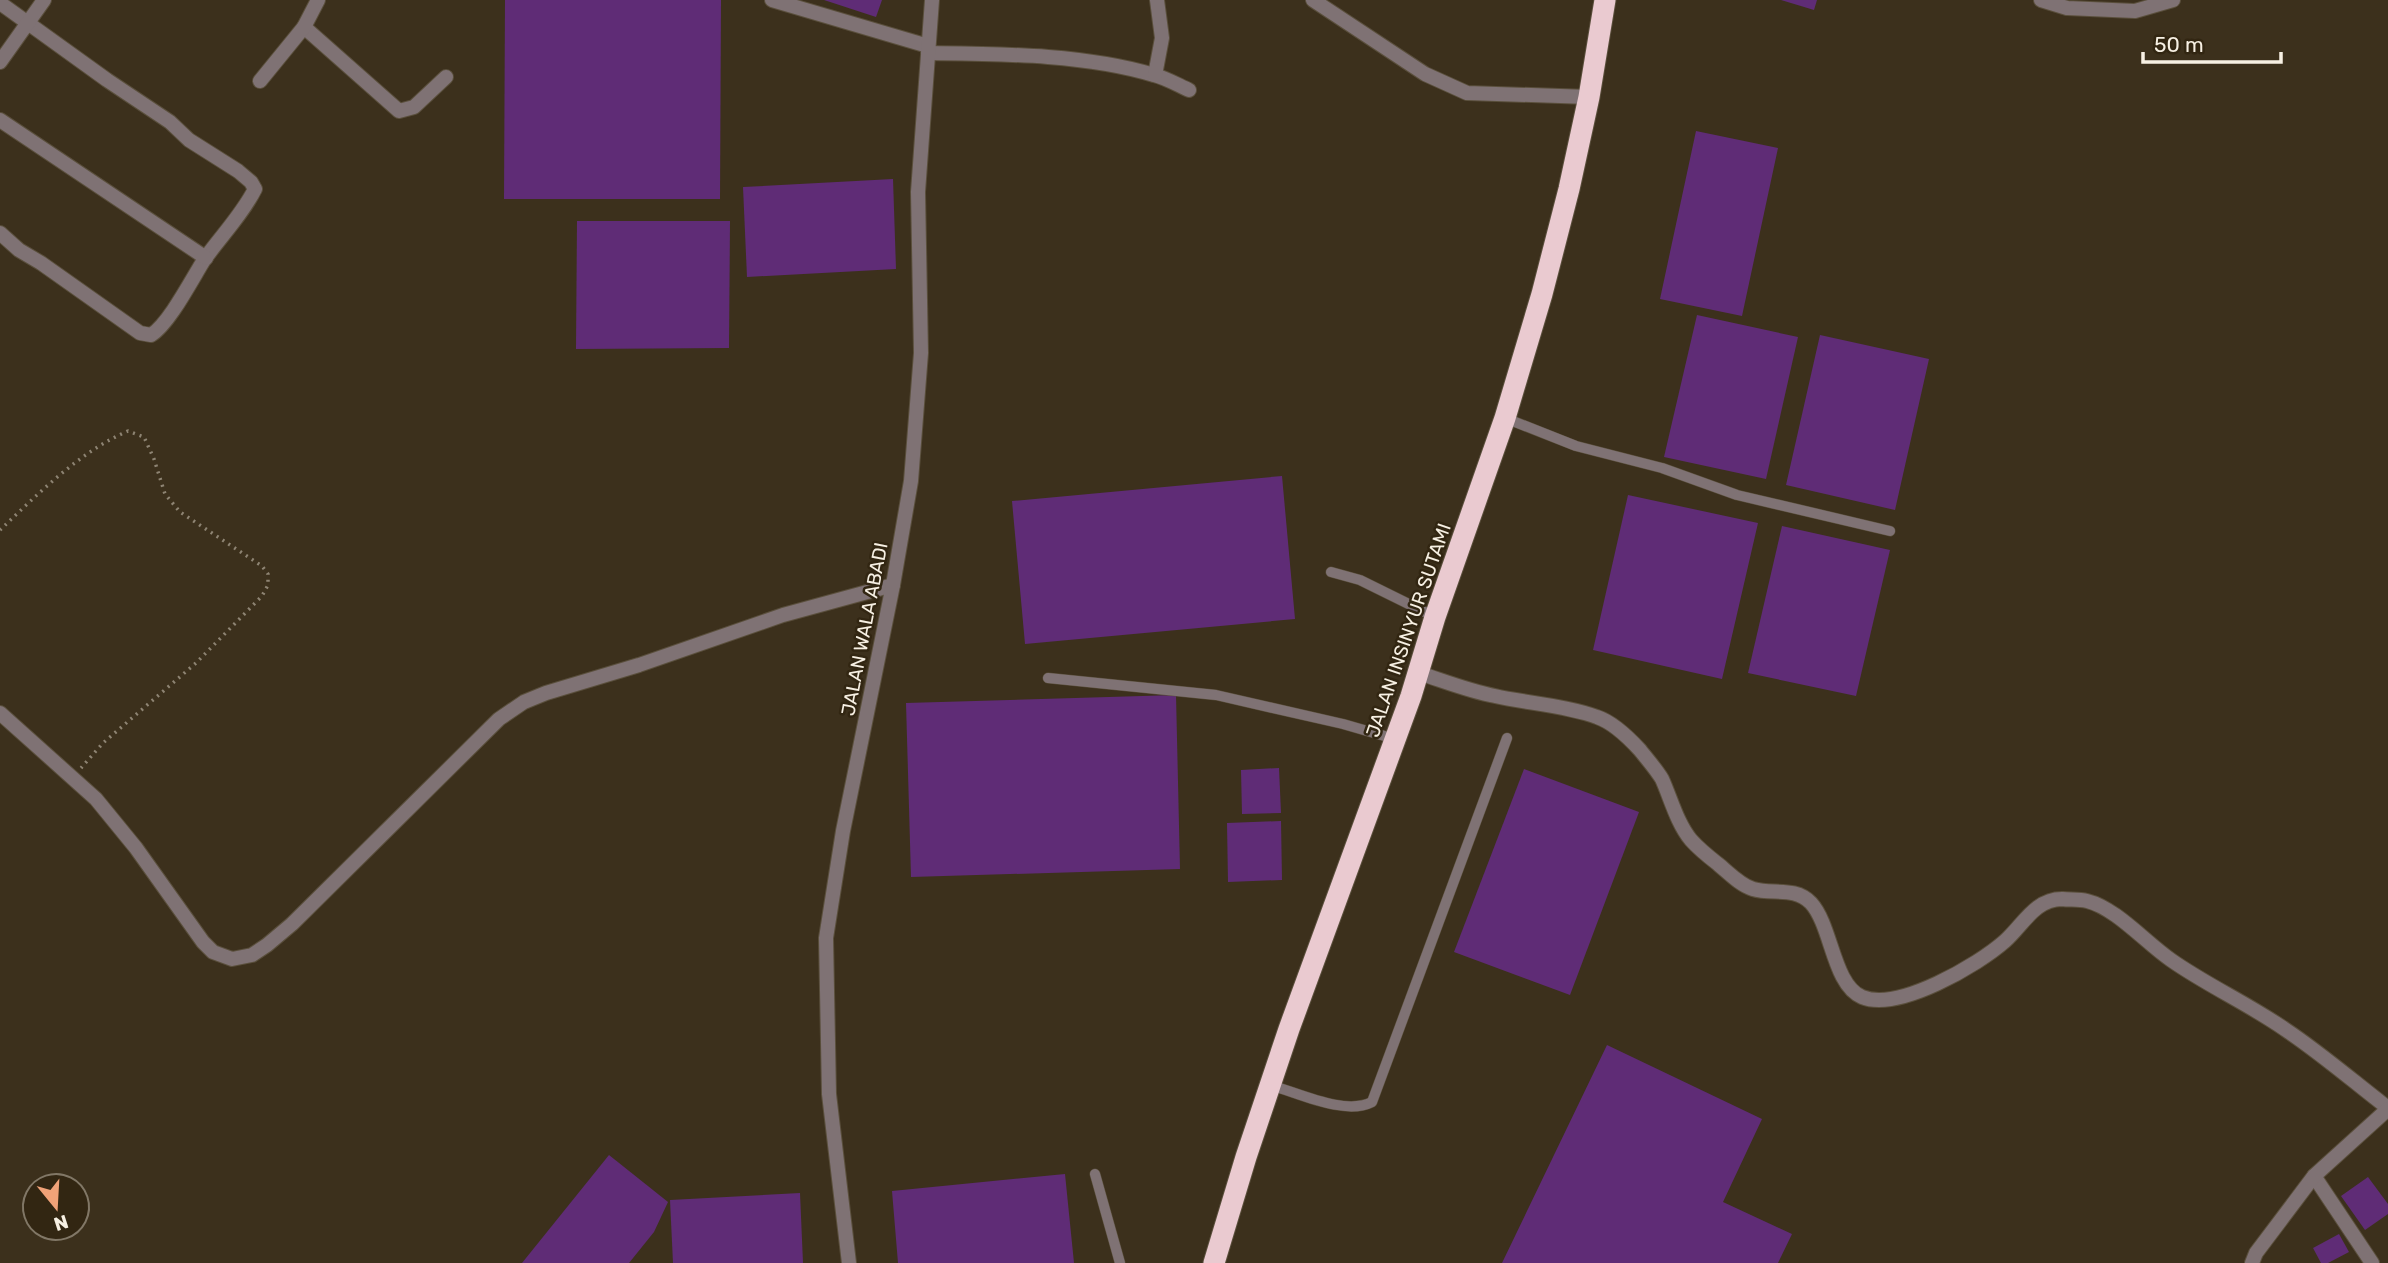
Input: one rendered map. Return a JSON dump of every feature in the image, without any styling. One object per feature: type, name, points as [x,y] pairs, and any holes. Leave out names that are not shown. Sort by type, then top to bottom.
[{"type":"highway","name":"JALAN INSINYUR SUTAMI","points":[[1214,1263],[1270,1085],[1419,673],[1435,617],[1505,418],[1542,294],[1569,189],[1589,97],[1605,0]]},
{"type":"street","points":[[0,62],[44,0]]},
{"type":"street","points":[[260,80],[304,27],[318,0]]},
{"type":"street","points":[[772,0],[928,49],[1101,64],[1155,75],[1189,90]]},
{"type":"street","name":"JALAN WALA ABADI","points":[[849,1263],[829,1094],[826,939],[843,831],[893,585],[911,481],[920,353],[918,192],[933,0]]},
{"type":"street","points":[[1155,75],[1162,38],[1157,0]]},
{"type":"street","points":[[1313,0],[1425,74],[1467,93],[1589,97]]},
{"type":"street","points":[[2041,0],[2067,8],[2135,11],[2173,0]]},
{"type":"street","points":[[0,3],[170,122],[189,139],[238,171],[255,189],[246,207],[206,258],[163,325],[156,332],[146,335],[19,250],[0,233]]},
{"type":"street","points":[[304,27],[399,111],[414,107],[446,77]]},
{"type":"street","points":[[0,120],[206,258]]},
{"type":"street","points":[[0,713],[96,799],[136,848],[203,942],[222,957],[232,959],[252,955],[292,924],[499,719],[524,702],[783,615],[893,585]]},
{"type":"street","points":[[1419,673],[1492,696],[1598,717],[1619,732],[1638,748],[1660,776],[1675,812],[1690,838],[1711,858],[1744,885],[1755,890],[1804,896],[1814,905],[1841,971],[1850,988],[1860,996],[1879,1002],[1894,999],[1958,974],[2008,939],[2037,907],[2057,899],[2087,901],[2106,910],[2171,961],[2286,1030],[2388,1108],[2314,1176],[2257,1260]]},
{"type":"street","points":[[2314,1176],[2372,1263]]},
{"type":"lane","points":[[1505,418],[1577,446],[1662,468],[1737,495],[1890,531]]},
{"type":"lane","points":[[1331,572],[1360,580],[1435,617]]},
{"type":"lane","points":[[1048,678],[1216,695],[1343,724],[1395,739]]},
{"type":"lane","points":[[1270,1085],[1346,1108],[1362,1107],[1372,1102],[1507,738]]},
{"type":"lane","points":[[1095,1174],[1120,1263]]},
{"type":"path","points":[[0,530],[77,462],[109,439],[128,431],[144,438],[165,494],[180,512],[262,566],[268,574],[268,585],[262,597],[175,682],[103,743],[73,777]]},
{"type":"building","points":[[505,0],[721,0],[720,199],[504,199]]},
{"type":"building","points":[[824,0],[882,0],[876,17]]},
{"type":"building","points":[[1781,0],[1817,0],[1814,10]]},
{"type":"building","points":[[1696,131],[1778,148],[1742,316],[1660,299]]},
{"type":"building","points":[[893,179],[896,269],[747,277],[743,187]]},
{"type":"building","points":[[577,221],[730,221],[729,348],[576,349]]},
{"type":"building","points":[[1697,315],[1798,337],[1766,479],[1664,457]]},
{"type":"building","points":[[1820,335],[1929,359],[1895,510],[1786,485]]},
{"type":"building","points":[[1282,476],[1295,619],[1025,644],[1012,501]]},
{"type":"building","points":[[1628,495],[1758,523],[1722,679],[1593,650]]},
{"type":"building","points":[[1782,526],[1890,550],[1856,696],[1748,673]]},
{"type":"building","points":[[1176,695],[1180,869],[911,877],[906,703]]},
{"type":"building","points":[[1279,768],[1281,813],[1242,814],[1241,770]]},
{"type":"building","points":[[1524,769],[1639,812],[1570,995],[1454,952]]},
{"type":"building","points":[[1281,821],[1282,880],[1228,882],[1227,823]]},
{"type":"building","points":[[1607,1045],[1762,1119],[1723,1202],[1792,1234],[1778,1263],[1502,1263]]},
{"type":"building","points":[[609,1155],[668,1202],[654,1232],[629,1263],[522,1263]]},
{"type":"building","points":[[1065,1174],[1074,1263],[898,1263],[892,1191]]},
{"type":"building","points":[[2368,1177],[2388,1204],[2388,1214],[2365,1230],[2341,1196]]},
{"type":"building","points":[[800,1193],[803,1263],[673,1263],[670,1200]]},
{"type":"building","points":[[2339,1234],[2349,1252],[2328,1263],[2321,1263],[2313,1248]]}]
